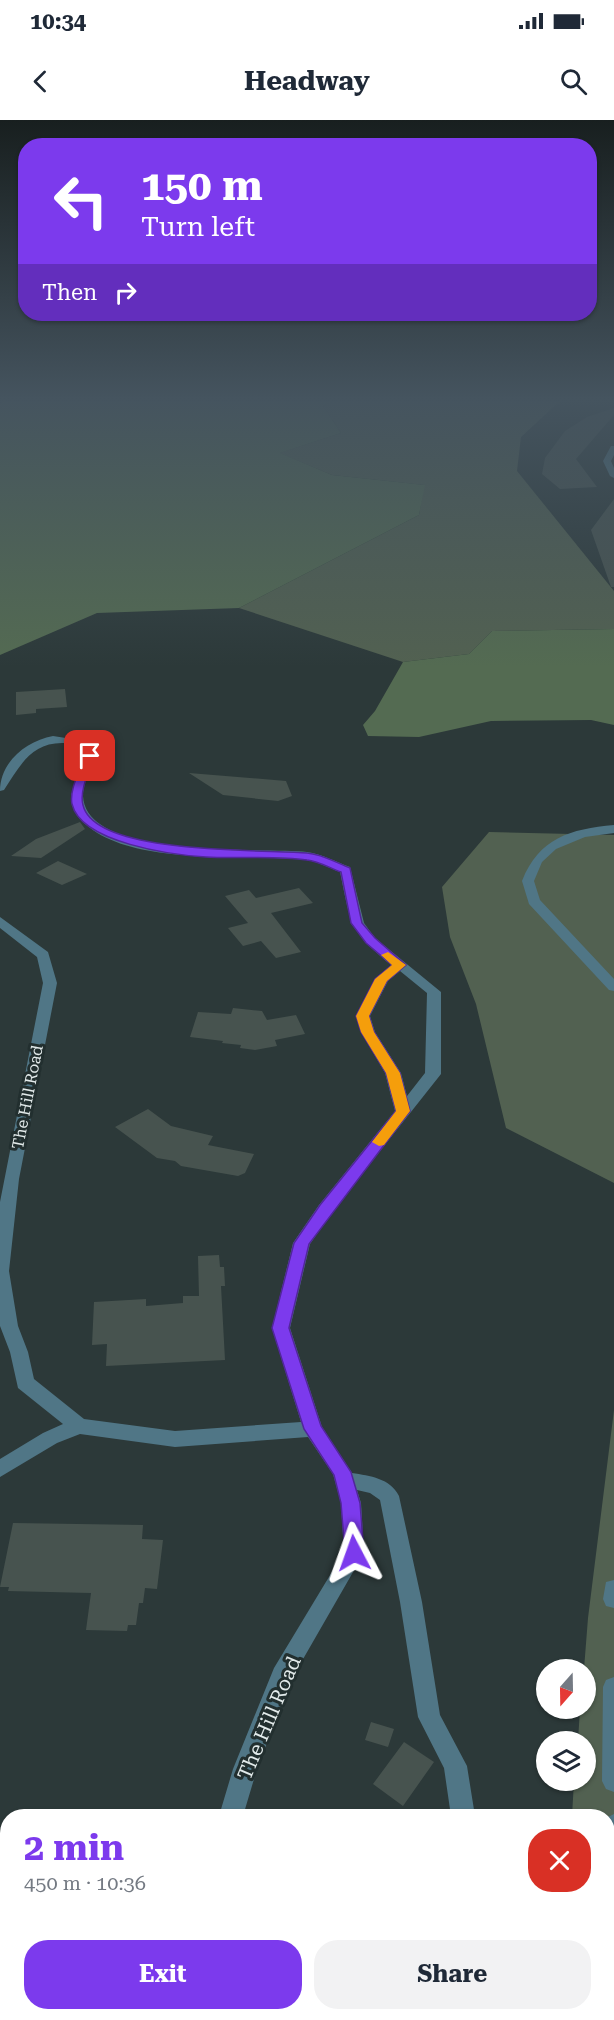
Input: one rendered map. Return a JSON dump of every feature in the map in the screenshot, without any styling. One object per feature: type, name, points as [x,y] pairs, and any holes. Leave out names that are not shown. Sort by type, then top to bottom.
[{"type":"street","name":"The Hill Road","points":[[0,788],[29,746],[53,739],[79,742],[91,752],[77,796],[77,804],[80,811],[93,825],[113,836],[140,843],[204,854],[310,856],[346,870],[357,923],[370,941],[434,992],[433,1074],[325,1209],[302,1243],[281,1328],[313,1429],[344,1479],[351,1503],[354,1553],[282,1675],[245,1769],[233,1809]]},
{"type":"street","points":[[614,829],[578,836],[551,846],[537,860],[528,881],[534,901],[614,987]]},
{"type":"street","name":"The Hill Road","points":[[0,921],[43,955],[50,983],[11,1179],[0,1271],[9,1326],[19,1352],[25,1383],[79,1426]]},
{"type":"street","points":[[399,965],[381,979],[363,1016],[368,1032],[393,1073],[403,1111]]},
{"type":"street","points":[[0,1470],[50,1438],[79,1426],[175,1439],[313,1429]]},
{"type":"street","points":[[344,1479],[376,1486],[389,1496],[411,1602],[429,1717],[455,1766],[462,1809]]},
{"type":"street","points":[[614,1589],[614,1599]]},
{"type":"street","points":[[614,1687],[614,1781]]},
{"type":"green space","points":[[0,490],[424,490],[419,515],[239,608],[97,613],[0,655]]},
{"type":"green space","points":[[423,490],[532,490],[614,591],[614,629],[492,631],[469,654],[403,662],[239,608],[419,515]]},
{"type":"green space","points":[[614,629],[614,725],[591,720],[491,721],[419,737],[368,736],[363,725],[375,711],[403,662],[469,654],[492,631]]},
{"type":"green space","points":[[489,832],[614,835],[614,1183],[506,1128],[476,1004],[450,937],[442,887]]},
{"type":"green space","points":[[614,1410],[614,1809],[572,1809],[573,1791],[596,1791],[596,1731],[579,1731],[579,1719],[596,1719],[596,1659],[585,1659]]},
{"type":"building","points":[[614,499],[614,587],[611,587],[591,530]]},
{"type":"building","points":[[65,689],[67,707],[36,709],[36,713],[16,715],[16,692]]},
{"type":"building","points":[[189,773],[286,781],[292,796],[278,801],[223,795]]},
{"type":"building","points":[[80,822],[85,829],[41,858],[11,856],[36,839]]},
{"type":"building","points":[[58,861],[87,874],[62,885],[36,873]]},
{"type":"building","points":[[299,888],[313,903],[271,913],[301,952],[276,958],[261,941],[243,946],[228,928],[248,923],[225,896],[249,890],[256,898]]},
{"type":"building","points":[[233,1008],[262,1011],[267,1020],[296,1015],[305,1034],[275,1040],[277,1046],[255,1050],[240,1048],[241,1045],[222,1043],[223,1041],[190,1037],[198,1012],[231,1014]]},
{"type":"building","points":[[148,1109],[171,1126],[213,1136],[208,1145],[254,1154],[245,1173],[238,1176],[181,1166],[175,1161],[157,1158],[115,1127]]},
{"type":"building","points":[[219,1255],[220,1267],[224,1267],[225,1286],[221,1286],[225,1360],[106,1366],[107,1344],[92,1345],[94,1302],[146,1299],[146,1306],[183,1303],[183,1296],[199,1296],[198,1256]]},
{"type":"building","points":[[13,1523],[143,1525],[142,1539],[163,1540],[157,1589],[145,1588],[143,1603],[139,1603],[136,1625],[128,1625],[127,1631],[86,1630],[91,1593],[8,1591],[9,1587],[0,1587]]},
{"type":"building","points":[[371,1722],[394,1729],[388,1747],[365,1740]]},
{"type":"building","points":[[404,1742],[434,1762],[403,1806],[373,1784]]},
{"type":"slow traffic","points":[[379,1142],[403,1111],[393,1073],[368,1032],[363,1016],[381,979],[399,965],[388,955]]},
{"type":"route","points":[[90,756],[77,796],[77,804],[85,818],[93,825],[113,836],[140,843],[204,854],[310,856],[346,870],[357,923],[370,941],[399,965],[381,979],[363,1016],[368,1032],[393,1073],[403,1111],[325,1209],[302,1243],[281,1328],[313,1429],[342,1472],[351,1503],[354,1553]]}]
